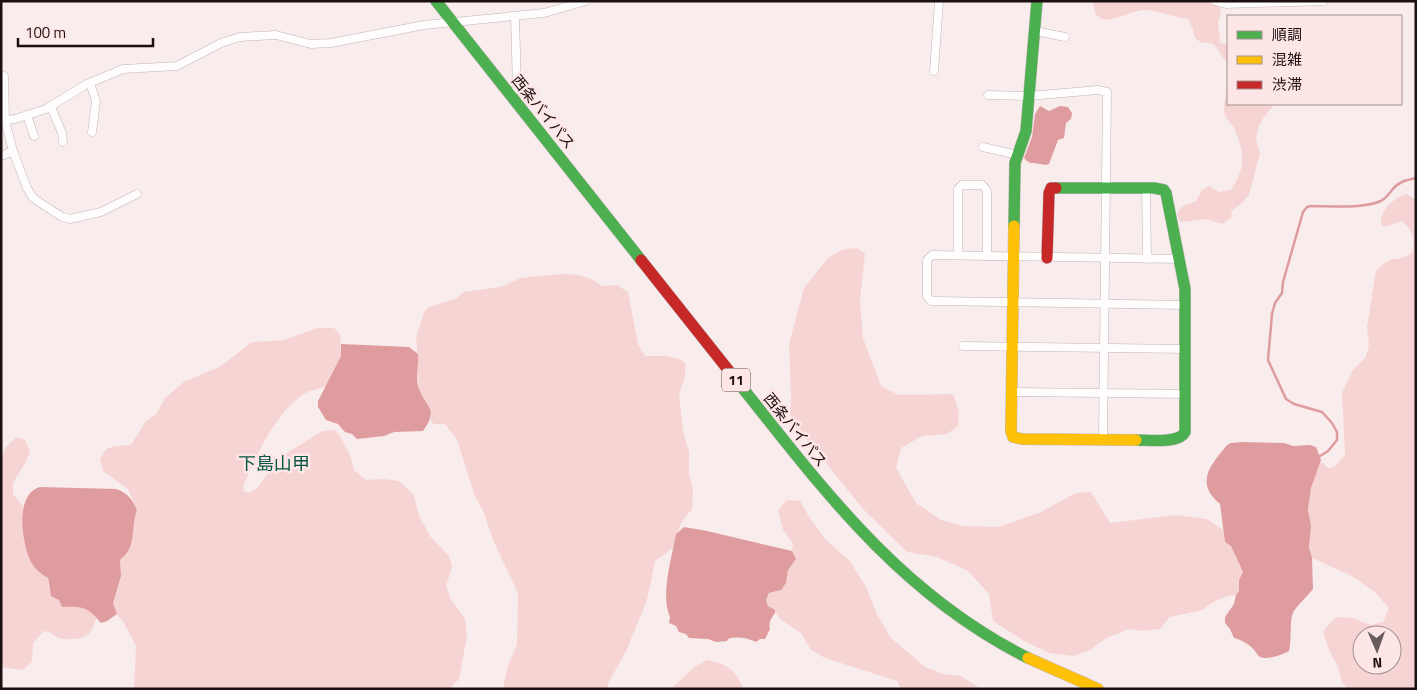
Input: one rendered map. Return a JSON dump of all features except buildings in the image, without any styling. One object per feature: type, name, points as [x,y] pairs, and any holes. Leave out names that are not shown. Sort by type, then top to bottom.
[{"type":"main road","name":"西条バイパス","points":[[436,1],[821,487],[877,548],[907,576],[947,608],[979,630],[1048,668],[1098,689]]},
{"type":"main road","points":[[1038,1],[1026,131],[1016,163],[1011,431],[1013,437],[1022,439],[1102,440],[1180,438],[1183,436],[1185,432],[1185,289],[1164,190],[1146,188],[1054,187],[1049,190],[1047,258]]},
{"type":"street","points":[[3,120],[28,116],[50,107],[90,83],[123,69],[178,66],[191,61],[204,51],[240,37],[276,35],[311,44],[331,43],[409,28],[452,22],[515,17],[551,11],[586,1]]},
{"type":"street","points":[[934,71],[939,1]]},
{"type":"street","points":[[1215,1],[1226,4],[1324,1]]},
{"type":"street","points":[[510,95],[518,89],[515,17]]},
{"type":"street","points":[[1035,30],[1065,37]]},
{"type":"street","points":[[4,76],[3,120],[13,152],[27,188],[33,198],[66,219],[102,212],[137,194]]},
{"type":"street","points":[[90,83],[96,101],[92,132]]},
{"type":"street","points":[[988,95],[1029,96],[1098,90],[1107,92],[1102,440]]},
{"type":"street","points":[[50,107],[64,142]]},
{"type":"street","points":[[28,116],[34,136]]},
{"type":"street","points":[[983,147],[1018,155]]},
{"type":"street","points":[[1,156],[13,152]]},
{"type":"street","points":[[958,255],[958,189],[962,185],[982,185],[986,189],[986,256]]},
{"type":"street","points":[[1146,188],[1147,259]]},
{"type":"street","points":[[1179,259],[932,255],[927,260],[928,299],[935,302],[1186,305]]},
{"type":"street","points":[[963,346],[1186,349]]},
{"type":"street","points":[[1012,392],[1185,394]]},
{"type":"shaded area","points":[[1093,1],[1209,1],[1219,7],[1221,13],[1218,22],[1220,43],[1227,45],[1227,62],[1215,46],[1202,43],[1195,38],[1188,19],[1145,10],[1113,19],[1106,19],[1099,17],[1095,12]]},
{"type":"shaded area","points":[[1227,90],[1227,105],[1274,105],[1258,128],[1256,139],[1260,153],[1249,195],[1240,205],[1232,210],[1231,218],[1222,224],[1206,219],[1180,222],[1177,214],[1181,207],[1196,201],[1202,190],[1209,186],[1219,192],[1231,190],[1239,174],[1242,153],[1234,128],[1224,112]]},
{"type":"shaded area","points":[[1040,106],[1049,111],[1060,106],[1068,107],[1072,113],[1071,119],[1066,123],[1064,138],[1058,140],[1049,164],[1045,165],[1031,163],[1024,158],[1032,137],[1035,114]]},
{"type":"shaded area","points":[[1406,194],[1414,198],[1416,202],[1416,689],[1348,689],[1342,682],[1323,631],[1336,617],[1353,618],[1370,625],[1383,622],[1389,608],[1375,592],[1352,576],[1312,558],[1308,533],[1309,505],[1312,482],[1320,463],[1323,463],[1328,468],[1334,467],[1345,455],[1342,393],[1353,370],[1366,357],[1369,344],[1367,327],[1376,271],[1392,259],[1399,259],[1412,253],[1414,244],[1412,235],[1405,224],[1401,221],[1385,227],[1381,225],[1385,210],[1392,202]]},
{"type":"shaded area","points":[[857,248],[865,254],[860,300],[863,338],[881,386],[899,395],[953,394],[959,411],[958,426],[947,434],[922,436],[901,448],[896,468],[916,503],[941,520],[962,526],[998,527],[1039,513],[1076,493],[1091,492],[1110,523],[1176,515],[1207,519],[1223,530],[1225,542],[1231,546],[1243,572],[1239,591],[1236,595],[1227,596],[1215,601],[1202,610],[1170,617],[1160,629],[1143,631],[1128,629],[1105,639],[1090,650],[1074,656],[1050,653],[1024,641],[993,621],[989,594],[968,571],[937,557],[907,552],[864,510],[790,419],[789,344],[804,288],[828,258],[844,249]]},
{"type":"shaded area","points":[[562,274],[583,276],[602,286],[617,285],[628,292],[638,344],[645,356],[665,356],[681,359],[686,365],[684,380],[679,394],[683,431],[689,452],[689,475],[693,491],[692,510],[680,527],[674,547],[655,561],[647,600],[627,649],[607,689],[503,689],[508,665],[517,645],[518,593],[475,496],[457,440],[445,424],[434,424],[431,421],[431,413],[419,389],[416,338],[424,312],[429,307],[455,299],[464,292],[500,287],[521,278]]},
{"type":"shaded area","points":[[317,328],[334,328],[340,334],[341,356],[326,386],[304,394],[284,412],[275,424],[254,462],[243,487],[244,491],[249,493],[257,488],[281,457],[322,431],[335,430],[350,455],[354,470],[366,480],[383,479],[399,481],[414,495],[419,516],[430,536],[449,556],[452,567],[446,586],[450,598],[465,619],[467,636],[459,679],[449,689],[134,689],[136,646],[117,614],[113,603],[121,576],[120,560],[129,549],[137,510],[128,489],[103,471],[100,460],[106,449],[115,446],[131,445],[146,421],[157,413],[165,398],[184,382],[221,366],[252,342],[285,340]]},
{"type":"shaded area","points":[[341,344],[409,347],[418,354],[418,385],[431,413],[428,424],[423,431],[394,432],[384,436],[357,439],[352,434],[345,432],[338,424],[326,420],[318,407],[318,401],[341,356]]},
{"type":"shaded area","points":[[17,437],[25,440],[30,451],[13,483],[13,494],[24,507],[23,534],[38,571],[48,578],[49,590],[92,612],[96,617],[91,631],[84,637],[63,639],[44,631],[33,643],[32,662],[22,670],[1,667],[1,457],[6,447]]},
{"type":"shaded area","points":[[1243,442],[1284,443],[1293,446],[1310,445],[1316,447],[1321,460],[1311,488],[1308,510],[1311,526],[1309,547],[1312,558],[1313,589],[1292,614],[1289,651],[1263,658],[1248,644],[1234,638],[1225,623],[1225,617],[1234,604],[1239,591],[1239,580],[1243,572],[1231,546],[1225,542],[1220,504],[1212,496],[1207,481],[1211,467],[1227,445]]},
{"type":"shaded area","points":[[40,487],[116,489],[127,495],[137,510],[129,549],[120,560],[121,576],[113,603],[117,614],[107,621],[101,623],[84,609],[62,607],[59,600],[51,596],[48,578],[38,571],[31,562],[23,532],[23,509],[26,499],[32,491]]},
{"type":"shaded area","points":[[787,500],[800,501],[826,540],[849,560],[866,587],[877,614],[890,637],[925,667],[943,674],[961,676],[981,689],[901,689],[897,681],[825,658],[811,650],[801,633],[780,619],[774,610],[768,606],[766,600],[769,593],[781,590],[786,583],[788,570],[796,559],[792,551],[793,543],[783,530],[778,510]]},
{"type":"shaded area","points":[[684,527],[792,551],[796,559],[788,570],[786,583],[781,590],[769,593],[766,600],[768,606],[775,610],[775,613],[770,621],[770,629],[765,639],[760,639],[756,642],[735,638],[716,642],[708,639],[689,638],[686,634],[679,632],[676,626],[669,623],[666,587],[676,534]]},
{"type":"shaded area","points":[[707,660],[726,666],[734,672],[744,689],[671,689],[693,668]]},
{"type":"waterway","points":[[1320,456],[1328,451],[1337,440],[1337,432],[1322,412],[1294,404],[1286,399],[1268,360],[1272,314],[1275,303],[1282,293],[1283,282],[1303,212],[1307,207],[1311,206],[1373,204],[1384,199],[1400,183],[1416,178]]},
{"type":"traffic: fast","points":[[436,1],[641,260]]},
{"type":"traffic: fast","points":[[1014,226],[1015,163],[1026,131],[1037,1]]},
{"type":"traffic: fast","points":[[1056,188],[1154,188],[1164,190],[1166,193],[1185,289],[1185,432],[1182,436],[1170,440],[1136,440]]},
{"type":"traffic: fast","points":[[741,386],[836,502],[904,572],[942,604],[983,633],[1028,658]]},
{"type":"traffic: slow","points":[[1014,226],[1011,431],[1013,437],[1022,439],[1136,440]]},
{"type":"traffic: slow","points":[[1028,658],[1098,689]]},
{"type":"traffic: jam","points":[[1047,258],[1049,193],[1051,188],[1056,188]]},
{"type":"traffic: jam","points":[[641,260],[741,386]]},
{"type":"district","name":"下島山甲","points":[[274,464]]}]
